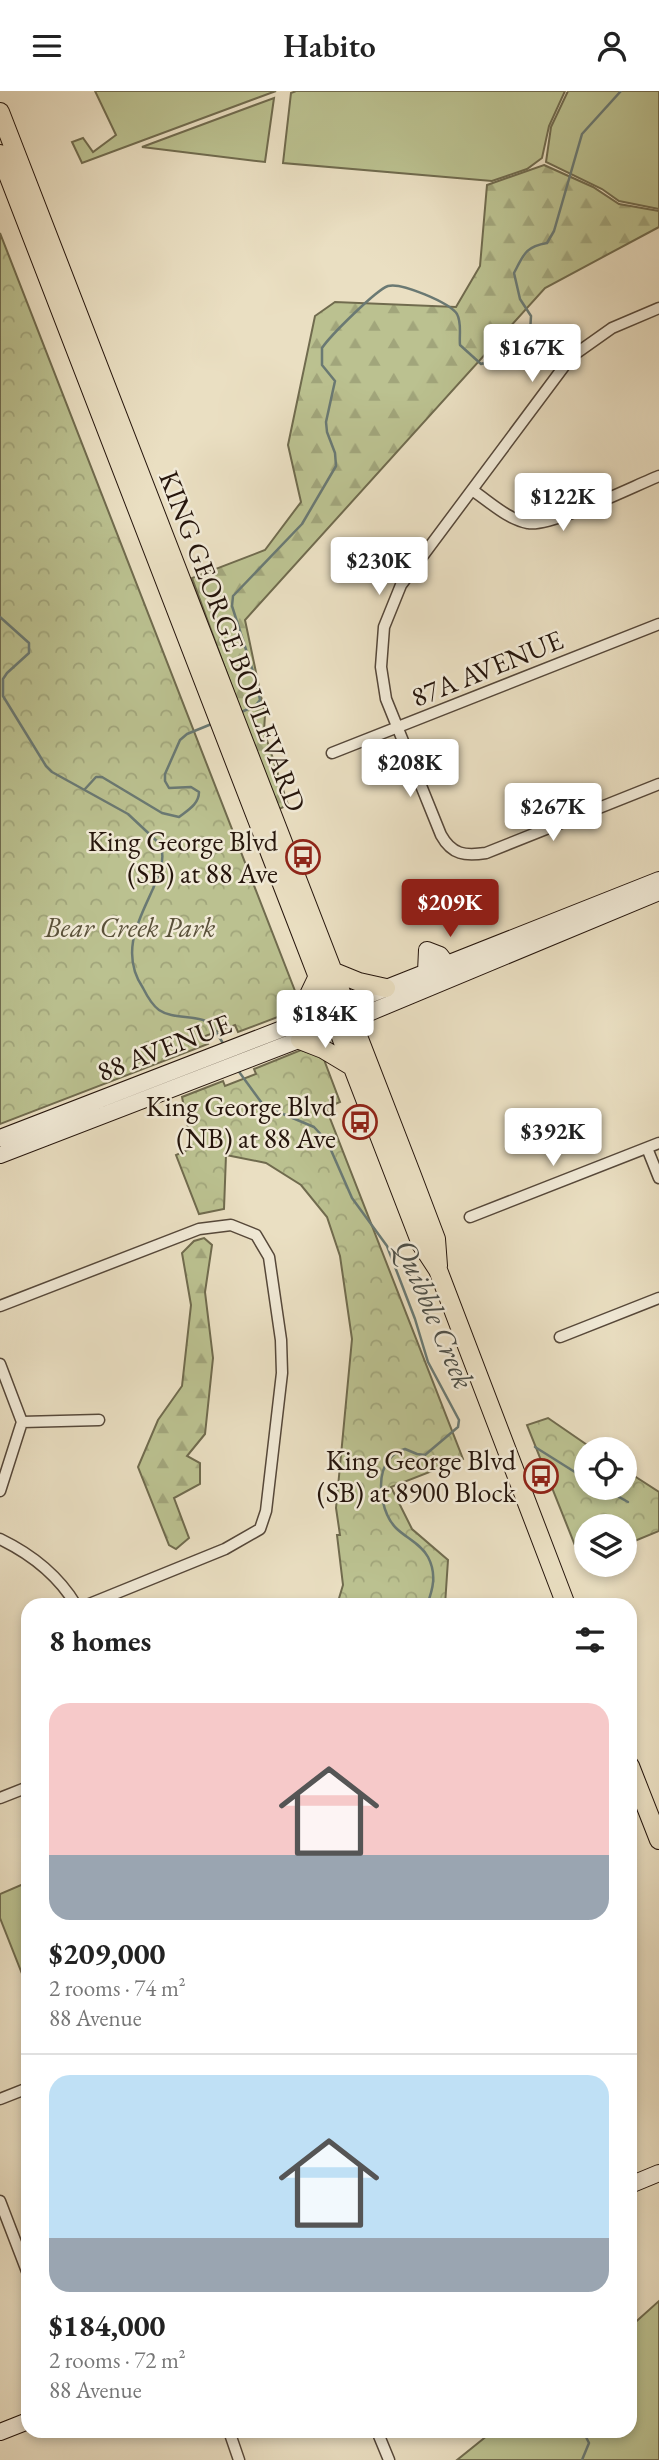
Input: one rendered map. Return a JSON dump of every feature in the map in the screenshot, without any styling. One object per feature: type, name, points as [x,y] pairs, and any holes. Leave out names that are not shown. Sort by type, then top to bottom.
[{"type":"main road","name":"KING GEORGE BOULEVARD","points":[[0,112],[216,692]]},
{"type":"main road","name":"KING GEORGE BOULEVARD","points":[[0,154],[236,742],[341,1015],[436,1239],[438,1270]]},
{"type":"main road","name":"88 AVENUE","points":[[341,1015],[386,988],[426,972],[427,950],[440,955],[447,964],[659,880]]},
{"type":"main road","name":"88 AVENUE","points":[[0,1155],[231,1058],[659,892]]},
{"type":"main road","points":[[353,1067],[298,1032],[325,974],[386,988]]},
{"type":"main road","name":"KING GEORGE BOULEVARD","points":[[341,1015],[353,1067],[421,1244],[438,1270],[563,1598]]},
{"type":"main road","name":"88 AVENUE","points":[[0,1138],[231,1058]]},
{"type":"main road","points":[[637,1784],[659,1840]]},
{"type":"main road","points":[[637,2182],[659,2173]]},
{"type":"main road","points":[[0,2432],[21,2424]]},
{"type":"street","points":[[657,789],[486,853],[469,855],[452,850],[441,835],[386,699],[381,667],[384,627],[401,585],[571,357],[612,328],[659,309]]},
{"type":"street","points":[[472,490],[514,520],[532,525],[552,520],[659,476]]},
{"type":"street","name":"87A AVENUE","points":[[332,753],[659,624]]},
{"type":"street","points":[[470,1217],[659,1143]]},
{"type":"street","points":[[647,1147],[659,1178]]},
{"type":"street","points":[[0,1306],[199,1229],[231,1225],[244,1230],[256,1235],[269,1257],[281,1340],[282,1373],[266,1511],[260,1528],[225,1549],[104,1598]]},
{"type":"street","points":[[561,1337],[659,1298]]},
{"type":"street","points":[[0,1364],[22,1422],[0,1491]]},
{"type":"street","points":[[22,1422],[99,1420]]},
{"type":"street","points":[[0,1539],[38,1562],[58,1580],[71,1598]]},
{"type":"street","points":[[0,1798],[21,1790]]},
{"type":"street","points":[[0,2099],[21,2091]]},
{"type":"street","points":[[0,2201],[21,2256]]},
{"type":"street","points":[[231,2438],[239,2460]]},
{"type":"street","points":[[380,2438],[388,2460]]},
{"type":"green space","points":[[95,91],[276,91],[82,163],[72,142],[83,138],[93,152],[116,135]]},
{"type":"green space","points":[[565,91],[549,126],[542,158],[527,169],[492,181],[283,163],[291,93]]},
{"type":"green space","points":[[568,91],[659,91],[659,209],[619,201],[602,189],[546,162],[551,127]]},
{"type":"green space","points":[[274,98],[265,162],[142,147]]},
{"type":"green space","points":[[544,165],[593,187],[619,204],[659,211],[659,227],[545,288],[245,620],[265,715],[264,731],[288,805],[277,810],[192,578],[265,550],[301,502],[288,445],[315,316],[335,302],[456,307],[480,266],[487,185]]},
{"type":"green space","name":"Bear Creek Park","points":[[0,233],[297,996],[283,1015],[238,1032],[235,1025],[205,1036],[208,1044],[0,1124]]},
{"type":"green space","points":[[301,1050],[323,1057],[340,1102],[326,1108],[463,1459],[391,1487],[412,1529],[448,1560],[445,1598],[339,1598],[343,1585],[336,1508],[352,1339],[340,1256],[327,1217],[301,1185],[266,1163],[226,1155],[224,1209],[199,1214],[176,1155],[192,1148],[182,1097],[223,1081],[225,1086],[256,1074],[254,1069]]},
{"type":"green space","points":[[204,1238],[212,1245],[205,1292],[213,1358],[205,1434],[187,1456],[200,1463],[200,1484],[174,1498],[189,1538],[176,1549],[169,1545],[138,1467],[158,1420],[182,1386],[191,1305],[182,1253],[194,1241]]},
{"type":"green space","points":[[548,1418],[576,1437],[574,1500],[637,1500],[637,1478],[659,1492],[659,1531],[637,1540],[637,1514],[574,1514],[574,1543],[527,1425]]},
{"type":"green space","points":[[21,1885],[21,1971],[0,1918],[0,1894]]},
{"type":"green space","points":[[659,2301],[659,2460],[457,2460],[484,2438],[637,2438],[637,2321]]},
{"type":"waterway","points":[[239,713],[255,706],[260,700],[232,606],[233,596],[302,524],[336,466],[326,422],[335,381],[322,365],[322,348],[343,324],[382,289],[394,286],[425,294],[453,309],[459,321],[460,345],[481,364],[504,357],[529,368],[535,366],[538,357],[530,333],[531,316],[520,299],[514,273],[526,252],[547,243],[554,231],[582,134],[621,91]]},
{"type":"waterway","name":"Quibble Creek","points":[[0,617],[29,643],[29,653],[3,679],[3,696],[46,766],[52,772],[128,814],[160,844],[162,859],[159,874],[136,928],[132,947],[134,968],[145,991],[154,1006],[164,1013],[200,1019],[212,1025],[224,1045]]},
{"type":"waterway","points":[[85,789],[96,777],[102,777],[162,813],[179,817],[195,803],[199,792],[191,787],[169,788],[165,774],[180,740],[187,734],[214,723]]},
{"type":"waterway","name":"Quibble Creek","points":[[237,1069],[264,1106],[314,1127],[327,1141],[352,1198],[387,1246],[428,1362],[459,1420],[458,1427],[425,1455],[401,1450],[386,1463],[383,1471],[381,1485],[388,1516],[400,1532],[421,1548],[431,1563],[433,1581],[429,1598]]},
{"type":"waterway","points":[[535,1447],[574,1471]]},
{"type":"waterway","points":[[624,1500],[628,1502]]},
{"type":"waterway","name":"Quibble Creek","points":[[582,2460],[589,2443],[586,2438]]},
{"type":"place","name":"King George Blvd (SB) at 88 Ave","points":[[303,857]]},
{"type":"place","name":"King George Blvd (NB) at 88 Ave","points":[[360,1122]]},
{"type":"place","name":"King George Blvd (SB) at 8900 Block","points":[[541,1476]]}]
